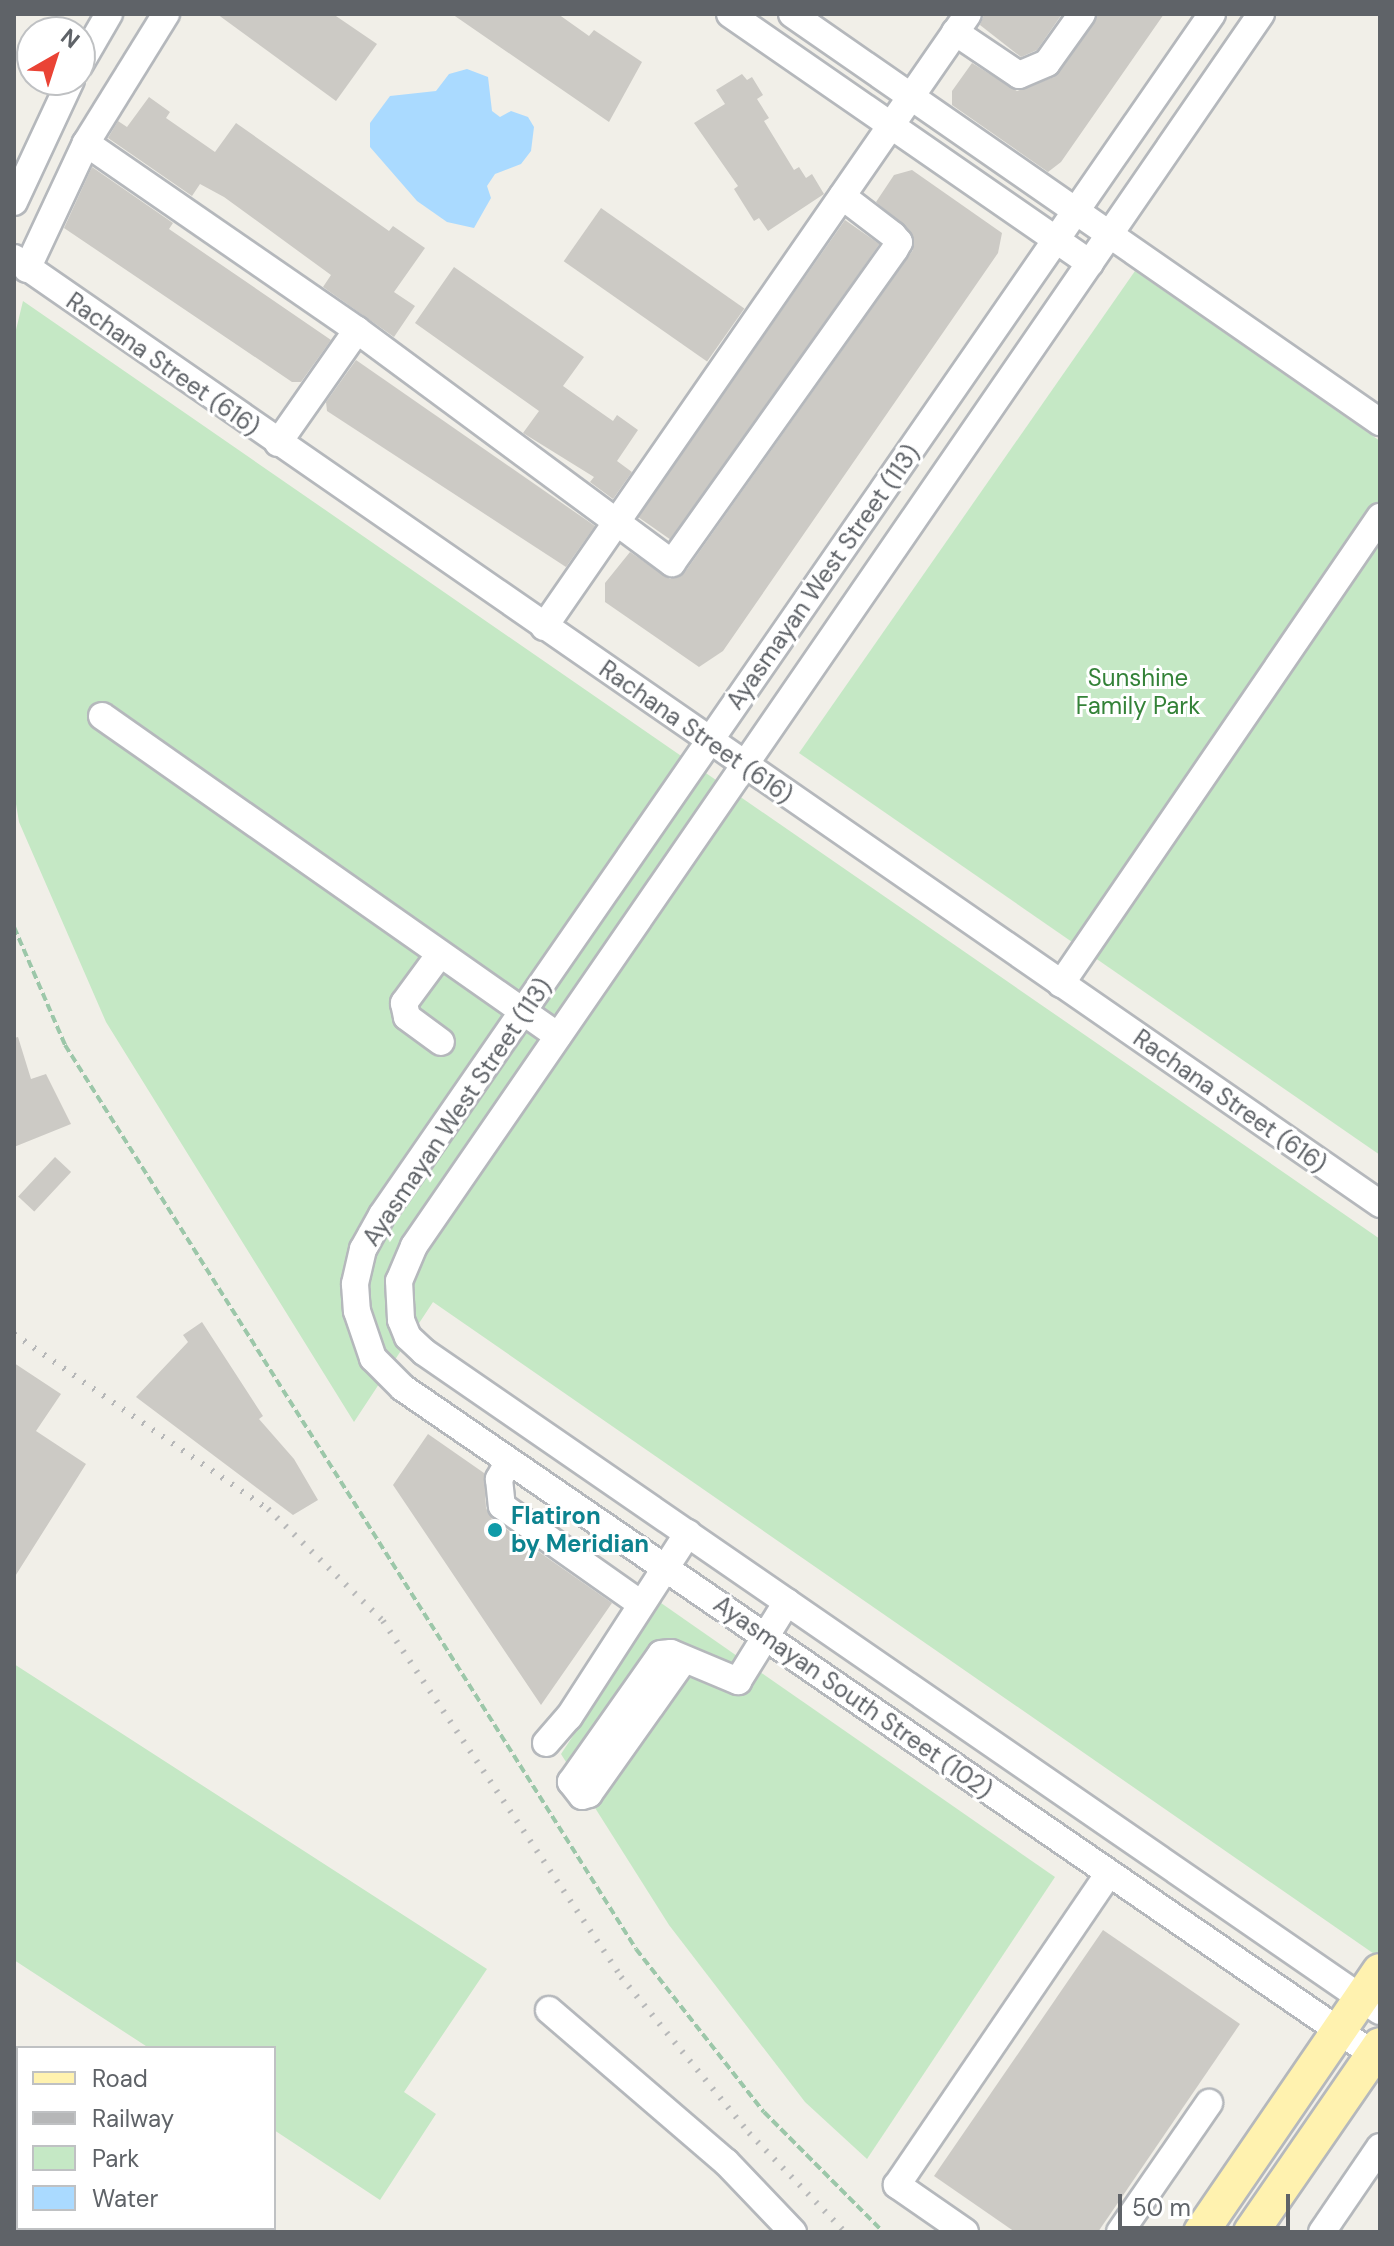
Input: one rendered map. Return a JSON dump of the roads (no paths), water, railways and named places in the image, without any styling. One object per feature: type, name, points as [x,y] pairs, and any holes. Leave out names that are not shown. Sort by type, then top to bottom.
[{"type":"main road","points":[[1201,2232],[1340,2031],[1374,1993]]},
{"type":"main road","points":[[1251,2232],[1378,2053]]},
{"type":"street","points":[[96,36],[109,14]]},
{"type":"street","points":[[21,264],[86,143],[166,14]]},
{"type":"street","points":[[730,14],[1090,263]]},
{"type":"street","points":[[792,14],[1380,422]]},
{"type":"street","points":[[544,627],[962,23],[1019,75],[1047,63],[1082,14]]},
{"type":"street","name":"Ayasmayan West Street (113)","points":[[357,1311],[355,1284],[363,1249],[382,1215],[1212,14]]},
{"type":"street","name":"Ayasmayan West Street (113)","points":[[400,1301],[399,1281],[414,1246],[1261,14]]},
{"type":"street","points":[[14,202],[64,96]]},
{"type":"street","points":[[86,143],[357,330],[672,563],[899,242],[842,196]]},
{"type":"street","name":"Rachana Street (616)","points":[[21,264],[1380,1204]]},
{"type":"street","points":[[278,443],[357,330]]},
{"type":"street","points":[[963,374],[997,397]]},
{"type":"street","points":[[1061,984],[1380,517]]},
{"type":"street","points":[[102,716],[558,1036]]},
{"type":"street","points":[[440,954],[404,1003],[407,1017],[441,1042]]},
{"type":"street","name":"Ayasmayan South Street (102)","points":[[400,1301],[408,1337],[424,1352],[1088,1810],[1374,1993]]},
{"type":"street","name":"Ayasmayan South Street (102)","points":[[357,1311],[373,1358],[385,1375],[1340,2031],[1378,2053]]},
{"type":"street","points":[[509,1461],[499,1479],[502,1506],[641,1604]]},
{"type":"street","points":[[546,1743],[569,1717],[688,1533]]},
{"type":"street","points":[[683,1661],[589,1794],[582,1796],[571,1782],[661,1654],[671,1653],[683,1661],[738,1681],[787,1602]]},
{"type":"street","points":[[1066,1843],[1088,1810]]},
{"type":"street","points":[[965,2232],[897,2185],[1109,1873]]},
{"type":"street","points":[[549,2010],[726,2162],[793,2232]]},
{"type":"street","points":[[1120,2232],[1209,2103]]},
{"type":"street","points":[[1322,2232],[1380,2147]]},
{"type":"water","points":[[467,69],[488,77],[492,111],[500,117],[511,111],[528,117],[534,127],[531,151],[521,164],[495,174],[487,186],[491,198],[474,228],[447,222],[417,201],[370,147],[370,123],[390,96],[436,91],[449,74]]},
{"type":"railway","points":[[14,1334],[268,1509],[383,1621],[621,1977],[749,2133],[845,2232]]},
{"type":"place","name":"Flatiron by Meridian","points":[[495,1530]]},
{"type":"park label","name":"Sunshine Family Park","points":[[1138,692]]}]
